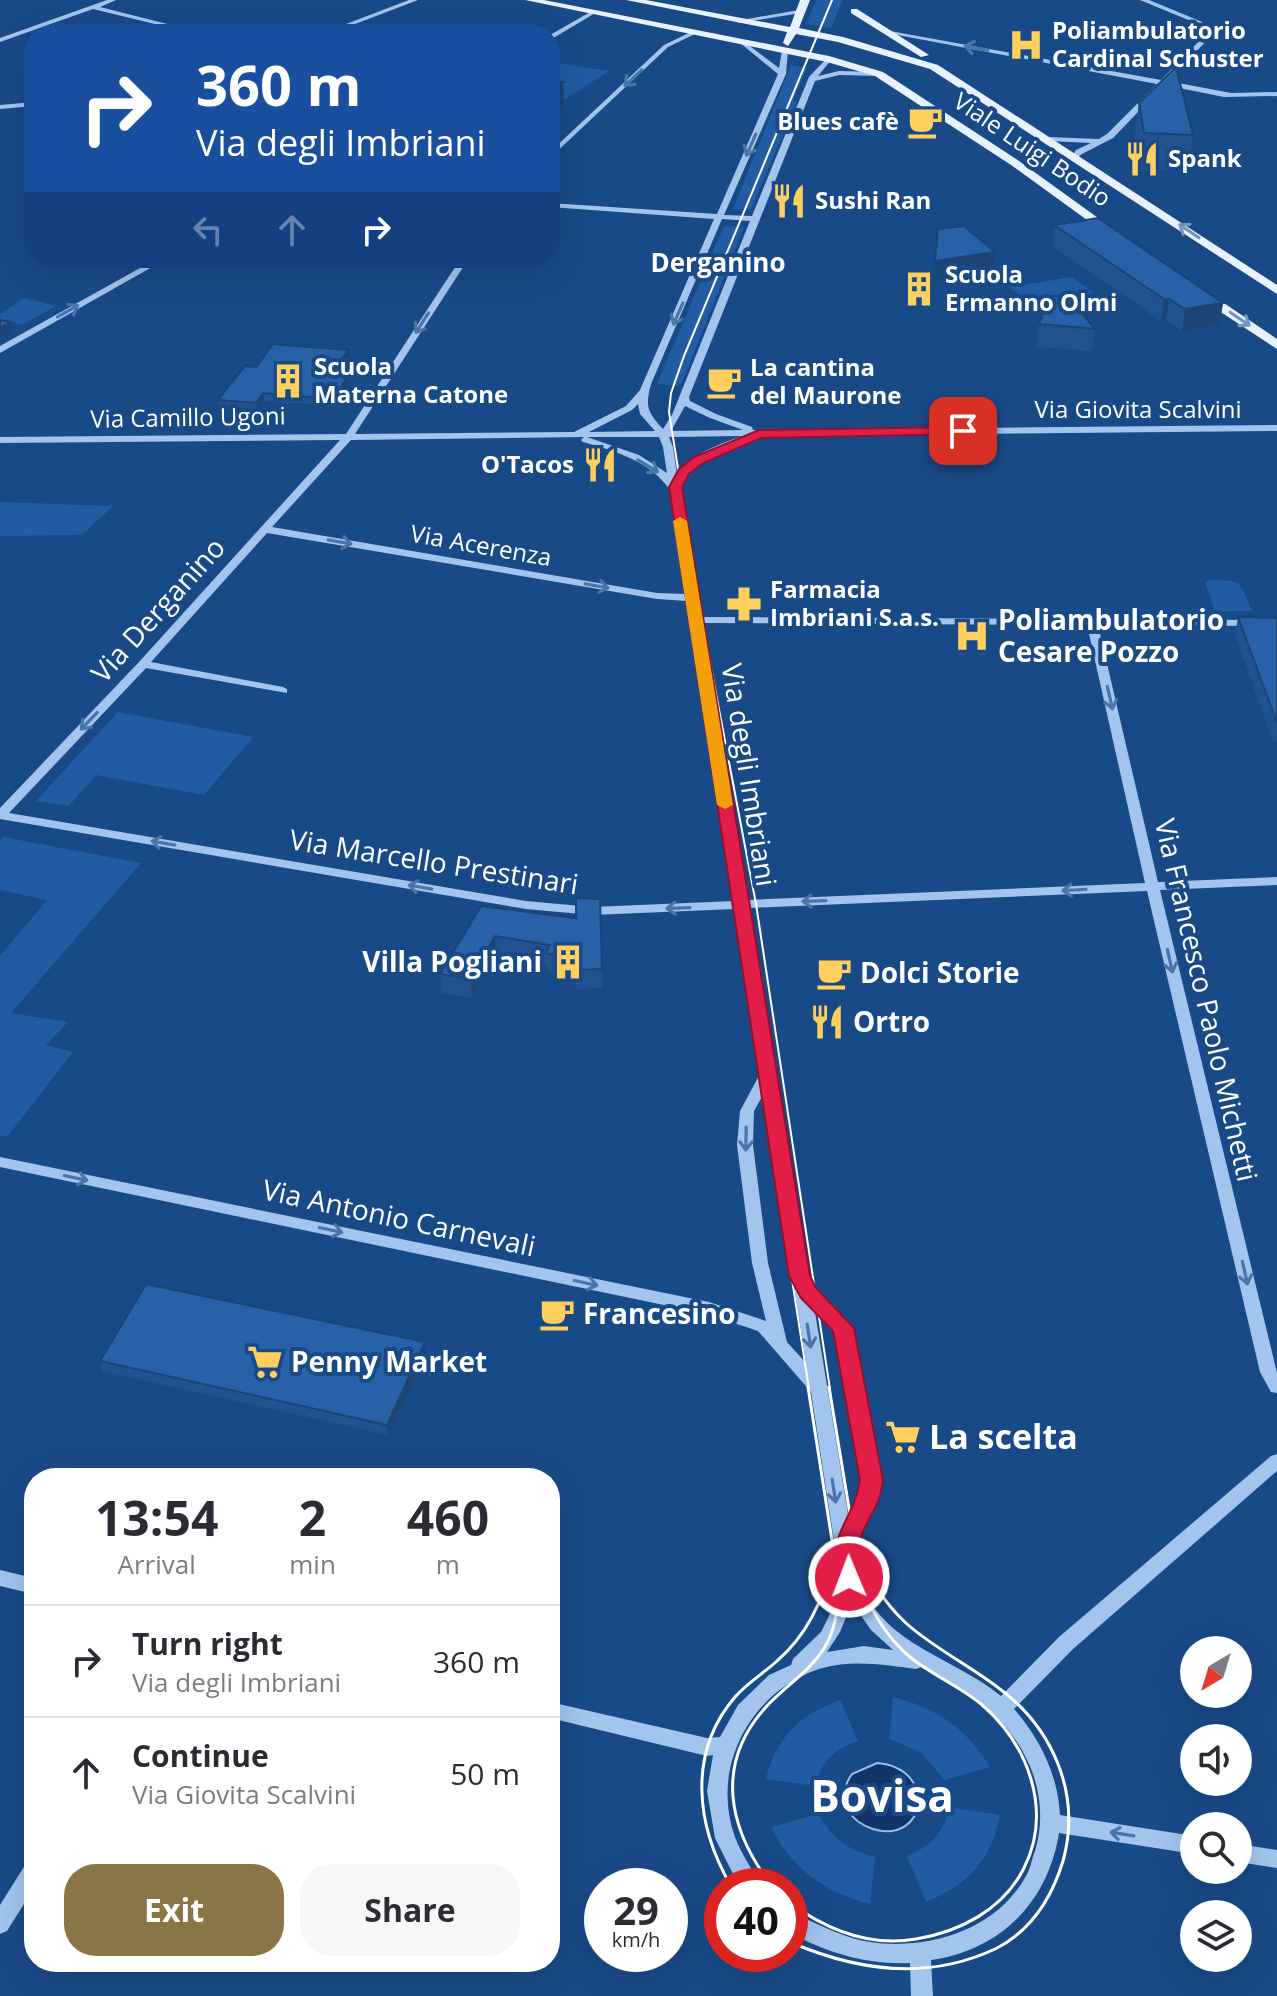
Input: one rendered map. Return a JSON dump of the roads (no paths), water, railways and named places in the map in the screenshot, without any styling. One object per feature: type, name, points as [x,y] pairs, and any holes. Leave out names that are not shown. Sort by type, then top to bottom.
[{"type":"main road","name":"Viale Luigi Bodio","points":[[530,0],[829,59],[879,74],[1128,242]]},
{"type":"main road","points":[[631,0],[792,31],[847,25],[890,33],[926,56],[934,67]]},
{"type":"main road","points":[[785,50],[805,0]]},
{"type":"main road","points":[[829,59],[858,0]]},
{"type":"main road","points":[[847,25],[934,67]]},
{"type":"main road","name":"Viale Luigi Bodio","points":[[934,67],[1277,290]]},
{"type":"main road","points":[[1190,285],[1277,345]]},
{"type":"street","points":[[44,24],[113,0]]},
{"type":"street","points":[[350,24],[415,0]]},
{"type":"street","points":[[1076,157],[1110,136],[1156,95],[1162,83],[1211,31],[1202,23],[1143,0]]},
{"type":"street","points":[[91,7],[162,24]]},
{"type":"street","points":[[560,32],[594,12]]},
{"type":"street","points":[[739,21],[799,12]]},
{"type":"street","points":[[0,40],[24,31]]},
{"type":"street","points":[[560,147],[666,46],[695,32]]},
{"type":"street","points":[[890,33],[1232,95]]},
{"type":"street","points":[[742,42],[782,74]]},
{"type":"street","points":[[558,436],[581,433],[620,413],[635,404],[643,392],[782,74],[785,50]]},
{"type":"street","points":[[664,434],[675,420],[812,79],[829,59]]},
{"type":"street","points":[[812,79],[839,73],[879,74]]},
{"type":"street","points":[[1180,97],[1277,94]]},
{"type":"street","points":[[0,107],[24,106]]},
{"type":"street","points":[[1048,139],[1099,141]]},
{"type":"street","points":[[560,206],[754,219]]},
{"type":"street","points":[[0,350],[146,268]]},
{"type":"street","name":"Via Derganino","points":[[0,815],[143,664],[349,436],[458,268]]},
{"type":"street","name":"Via degli Imbriani","points":[[643,392],[644,416],[664,434],[675,492],[845,1560],[856,1594],[878,1627],[904,1649],[954,1675]]},
{"type":"street","points":[[684,396],[689,406],[753,430],[772,433]]},
{"type":"street","name":"Via Giovita Scalvini","points":[[664,434],[1277,428]]},
{"type":"street","points":[[675,492],[681,475],[702,458],[738,441],[772,433]]},
{"type":"street","name":"Via Camillo Ugoni","points":[[0,440],[664,434]]},
{"type":"street","points":[[558,436],[592,442],[630,455],[666,478],[675,492]]},
{"type":"street","name":"Via Acerenza","points":[[263,529],[657,596],[692,598]]},
{"type":"street","points":[[695,620],[1277,623]]},
{"type":"street","name":"Via Francesco Paolo Michetti","points":[[1092,622],[1268,1372],[1277,1387]]},
{"type":"street","points":[[143,664],[283,691]]},
{"type":"street","name":"Via Marcello Prestinari","points":[[0,815],[526,905],[592,911],[1277,881]]},
{"type":"street","name":"Via degli Imbriani","points":[[767,1066],[764,1083],[747,1111],[745,1154],[760,1263],[779,1342],[786,1355],[810,1376],[819,1396]]},
{"type":"street","name":"Via Antonio Carnevali","points":[[0,1162],[709,1308],[764,1327],[779,1342]]},
{"type":"street","name":"Via degli Imbriani","points":[[773,1683],[815,1652],[833,1630],[845,1594],[848,1538],[869,1501],[872,1480],[844,1328],[808,1293],[800,1276]]},
{"type":"street","points":[[1002,1708],[1066,1643],[1277,1461]]},
{"type":"street","points":[[0,1578],[24,1584]]},
{"type":"street","points":[[739,1868],[723,1840],[717,1817],[716,1771],[723,1745],[736,1721],[753,1700],[773,1683],[824,1660],[860,1655],[907,1659],[954,1675],[1002,1708],[1036,1755],[1050,1799],[1051,1823],[1047,1850],[1037,1877],[1021,1900],[1001,1921],[976,1937],[947,1949],[920,1954],[892,1956],[856,1951],[808,1931]]},
{"type":"street","points":[[560,1712],[707,1747],[723,1745]]},
{"type":"street","points":[[1051,1823],[1180,1843]]},
{"type":"street","points":[[1252,1855],[1277,1859]]},
{"type":"street","points":[[0,1924],[24,1885]]},
{"type":"street","points":[[920,1954],[922,1996]]},
{"type":"tram line","points":[[830,1389],[756,904],[702,620],[669,412],[671,393],[684,356],[832,0]]},
{"type":"tram line","points":[[688,609],[809,1389]]},
{"type":"tram line","points":[[760,1868],[745,1842],[737,1819],[733,1774],[739,1751],[766,1707],[817,1658],[831,1635],[838,1602],[839,1585],[808,1387]]},
{"type":"tram line","points":[[808,1915],[850,1934],[882,1941],[932,1936],[964,1925],[992,1907],[1015,1883],[1032,1846],[1036,1824],[1036,1801],[1031,1779],[1012,1738],[981,1704],[902,1650],[882,1625],[866,1597],[829,1387]]},
{"type":"tram line","points":[[722,1868],[704,1815],[703,1766],[709,1742],[735,1697],[798,1639],[819,1602],[832,1560]]},
{"type":"tram line","points":[[808,1949],[866,1965],[918,1968],[969,1959],[995,1949],[1019,1933],[1046,1900],[1063,1861],[1068,1836],[1065,1786],[1058,1763],[1033,1721],[1016,1702],[985,1678],[917,1633],[882,1596],[863,1566]]},
{"type":"place","name":"Poliambulatorio Cardinal Schuster","points":[[1026,45]]},
{"type":"place","name":"Blues cafè","points":[[925,122]]},
{"type":"place","name":"Spank","points":[[1142,159]]},
{"type":"place","name":"Sushi Ran","points":[[789,201]]},
{"type":"place","name":"Scuola Ermanno Olmi","points":[[919,289]]},
{"type":"place","name":"Scuola Materna Catone","points":[[288,381]]},
{"type":"place","name":"La cantina del Maurone","points":[[724,382]]},
{"type":"place","name":"O'Tacos","points":[[600,465]]},
{"type":"place","name":"Farmacia Imbriani S.a.s.","points":[[744,604]]},
{"type":"place","name":"Poliambulatorio Cesare Pozzo","points":[[972,636]]},
{"type":"place","name":"Villa Pogliani","points":[[568,962]]},
{"type":"place","name":"Dolci Storie","points":[[834,973]]},
{"type":"place","name":"Ortro","points":[[827,1022]]},
{"type":"place","name":"Francesino","points":[[557,1314]]},
{"type":"place","name":"Penny Market","points":[[265,1362]]},
{"type":"place","name":"La scelta","points":[[903,1437]]},
{"type":"district","name":"Derganino","points":[[718,263]]},
{"type":"district","name":"Bovisa","points":[[882,1797]]}]
